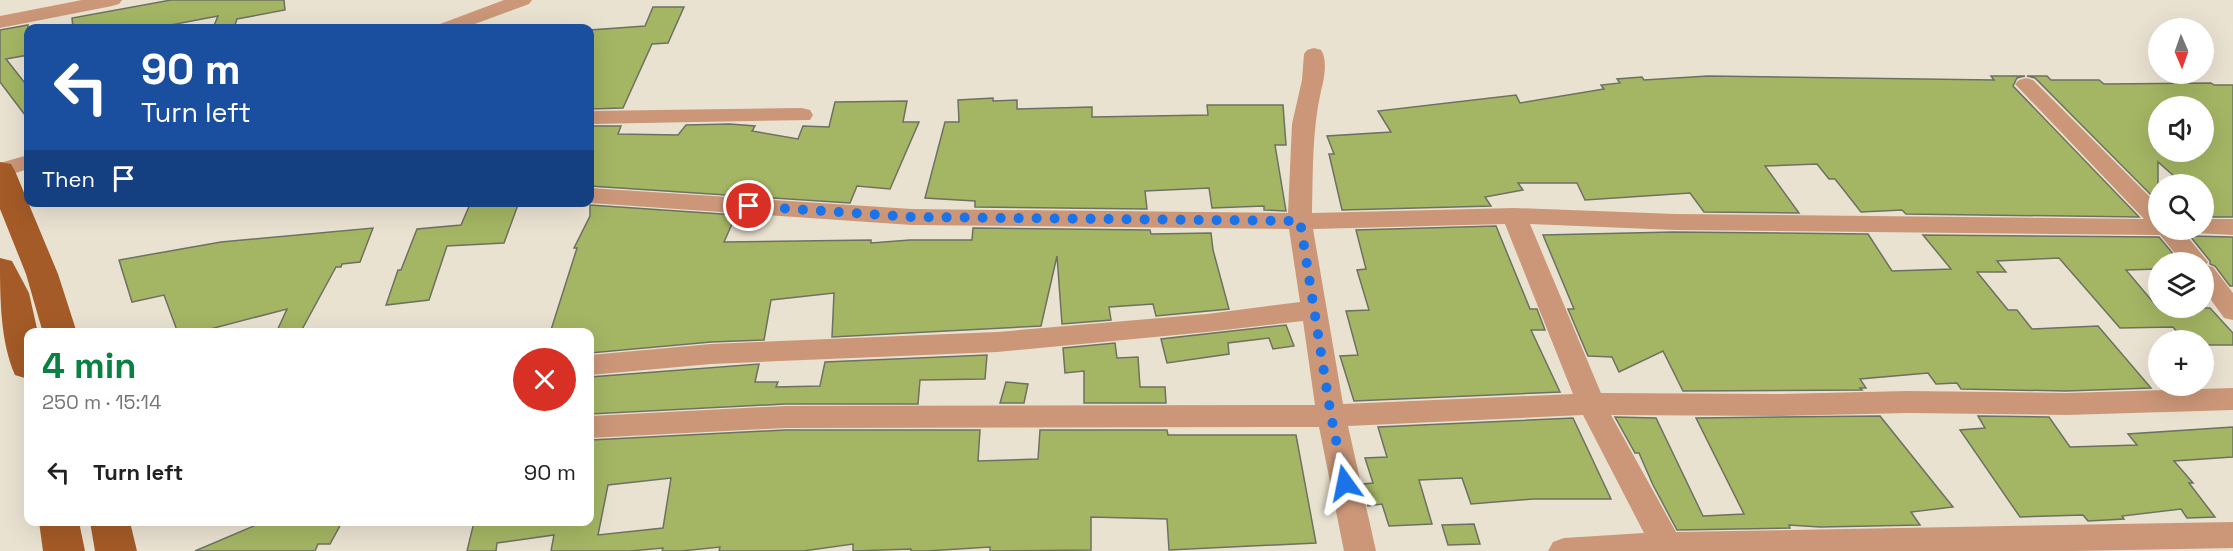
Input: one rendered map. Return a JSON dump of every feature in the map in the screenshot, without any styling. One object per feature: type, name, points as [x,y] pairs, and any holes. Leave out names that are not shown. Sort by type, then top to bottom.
[{"type":"main road","points":[[0,171],[42,274],[58,328]]},
{"type":"main road","points":[[0,269],[12,293],[24,348]]},
{"type":"main road","points":[[60,526],[64,551]]},
{"type":"main road","points":[[111,526],[116,551]]},
{"type":"street","points":[[0,22],[112,0]]},
{"type":"street","points":[[458,24],[522,0]]},
{"type":"street","points":[[1314,54],[1313,80],[1303,124],[1300,221],[1331,416],[1360,551]]},
{"type":"street","points":[[2026,84],[2148,209]]},
{"type":"street","points":[[594,118],[802,115]]},
{"type":"street","points":[[0,171],[24,163]]},
{"type":"street","points":[[594,195],[912,217],[1300,221],[1514,216],[1675,222],[2148,227]]},
{"type":"street","points":[[1514,216],[1592,404],[1668,548]]},
{"type":"street","points":[[2214,227],[2233,227]]},
{"type":"street","points":[[2177,240],[2187,252]]},
{"type":"street","points":[[2214,286],[2233,311]]},
{"type":"street","points":[[594,364],[711,354],[997,342],[1207,323],[1314,310]]},
{"type":"street","points":[[594,427],[785,417],[1331,416],[1592,404],[1779,405],[1908,402],[2066,404],[2233,399]]},
{"type":"street","points":[[1564,551],[2233,535]]},
{"type":"building","points":[[171,0],[284,0],[285,10],[237,19],[235,24],[215,24],[218,16],[176,24],[73,24],[72,18]]},
{"type":"building","points":[[653,7],[684,7],[668,43],[652,44],[623,108],[594,109],[594,30],[645,26]]},
{"type":"building","points":[[24,26],[24,56],[6,59],[24,82],[24,114],[0,82],[0,30]]},
{"type":"building","points":[[1708,76],[1994,80],[1991,76],[2025,76],[2017,78],[2013,86],[2139,217],[1906,214],[1902,210],[1861,212],[1835,179],[1829,179],[1817,164],[1765,166],[1799,213],[1704,212],[1690,193],[1585,200],[1577,183],[1518,183],[1523,190],[1485,197],[1491,206],[1342,210],[1329,154],[1334,154],[1327,136],[1391,132],[1378,111],[1516,95],[1520,103],[1604,89],[1601,85],[1620,83],[1617,79],[1642,77],[1644,80]]},
{"type":"building","points":[[2027,76],[2047,76],[2051,80],[2099,80],[2104,84],[2233,85],[2233,217],[2214,217],[2214,174],[2172,174],[2158,162],[2158,174],[2148,174],[2148,192],[2035,78]]},
{"type":"building","points":[[993,98],[993,101],[1017,100],[1017,109],[1092,107],[1092,117],[1208,115],[1207,105],[1283,105],[1286,145],[1275,145],[1286,211],[1264,210],[1264,206],[1212,208],[1209,188],[1145,191],[1147,209],[975,207],[975,201],[925,198],[945,122],[959,122],[958,100]]},
{"type":"building","points":[[907,101],[903,122],[919,122],[890,189],[857,186],[850,203],[594,186],[594,126],[621,126],[618,134],[678,135],[686,125],[730,124],[755,126],[752,131],[798,139],[803,126],[829,127],[835,102]]},
{"type":"building","points":[[594,205],[736,215],[724,242],[871,240],[871,243],[910,240],[972,240],[973,228],[1150,230],[1151,234],[1211,233],[1213,250],[1229,309],[1156,316],[1153,304],[1109,307],[1111,320],[1062,324],[1057,256],[1041,326],[832,337],[834,293],[771,300],[764,340],[711,342],[594,353],[594,328],[552,328],[577,248],[574,248],[590,216],[590,207]]},
{"type":"building","points":[[469,207],[517,207],[504,243],[447,246],[429,300],[386,305],[398,270],[401,270],[417,229],[461,225]]},
{"type":"building","points":[[1496,226],[1530,309],[1537,309],[1545,330],[1531,330],[1560,392],[1354,401],[1340,356],[1358,355],[1346,311],[1369,310],[1357,270],[1366,269],[1356,230]]},
{"type":"building","points":[[373,228],[360,262],[336,267],[303,328],[278,328],[287,309],[214,328],[176,328],[164,295],[132,302],[119,260],[221,242]]},
{"type":"building","points":[[1673,232],[1868,234],[1892,271],[1951,269],[1923,235],[2148,237],[2148,240],[2162,240],[2172,252],[2148,252],[2148,269],[2126,270],[2148,296],[2148,318],[2214,318],[2214,312],[2233,333],[2233,345],[2214,345],[2214,330],[2176,330],[2173,327],[2120,328],[2059,258],[1997,261],[2006,272],[1977,272],[2008,310],[2017,310],[2032,329],[2098,326],[2148,384],[2148,388],[2066,391],[1961,389],[1957,383],[1936,384],[1928,373],[1860,379],[1866,388],[1860,388],[1862,390],[1683,391],[1663,351],[1619,372],[1612,357],[1588,356],[1568,309],[1574,309],[1543,235]]},
{"type":"building","points":[[2214,237],[2233,237],[2233,286],[2230,286],[2214,266],[2214,252],[2203,252],[2193,240],[2214,240]]},
{"type":"building","points":[[1286,325],[1294,346],[1273,349],[1269,338],[1228,343],[1229,354],[1167,363],[1161,339]]},
{"type":"building","points":[[1115,343],[1117,358],[1138,357],[1140,387],[1165,387],[1166,403],[1084,403],[1084,371],[1065,373],[1063,348]]},
{"type":"building","points":[[987,355],[985,379],[920,380],[918,404],[785,404],[594,414],[594,377],[759,364],[755,382],[778,382],[776,387],[820,386],[825,362]]},
{"type":"building","points":[[1006,382],[1028,384],[1024,403],[1000,403]]},
{"type":"building","points":[[1880,416],[1953,507],[1911,512],[1920,525],[1820,527],[1789,525],[1790,528],[1677,530],[1639,453],[1635,453],[1615,417],[1656,418],[1703,516],[1744,514],[1696,418]]},
{"type":"building","points":[[1978,416],[2049,417],[2070,447],[2137,445],[2128,434],[2233,427],[2233,457],[2174,461],[2193,483],[2189,483],[2215,517],[2187,518],[2181,509],[2122,516],[2124,519],[2088,521],[2083,515],[2020,517],[1960,430],[1985,428]]},
{"type":"building","points":[[1573,418],[1611,499],[1533,499],[1471,504],[1462,478],[1419,480],[1432,524],[1389,526],[1382,504],[1368,506],[1363,484],[1373,483],[1365,458],[1387,457],[1378,427]]},
{"type":"building","points":[[785,430],[980,430],[978,461],[1038,459],[1040,430],[1167,430],[1168,435],[1296,435],[1316,543],[1169,550],[1167,519],[1091,517],[1091,550],[990,551],[990,547],[926,551],[911,551],[911,549],[853,551],[853,544],[803,551],[719,551],[720,547],[681,551],[662,551],[663,548],[630,551],[551,551],[554,535],[497,543],[496,551],[467,551],[473,526],[594,526],[594,440]],"holes":[[[671,478],[663,528],[598,535],[608,485]]]},
{"type":"building","points":[[1474,524],[1480,544],[1448,545],[1442,525]]},
{"type":"building","points":[[254,526],[340,526],[330,544],[318,544],[315,551],[195,551]]},
{"type":"route","points":[[749,206],[912,217],[1300,221],[1331,416],[1345,483]]}]
